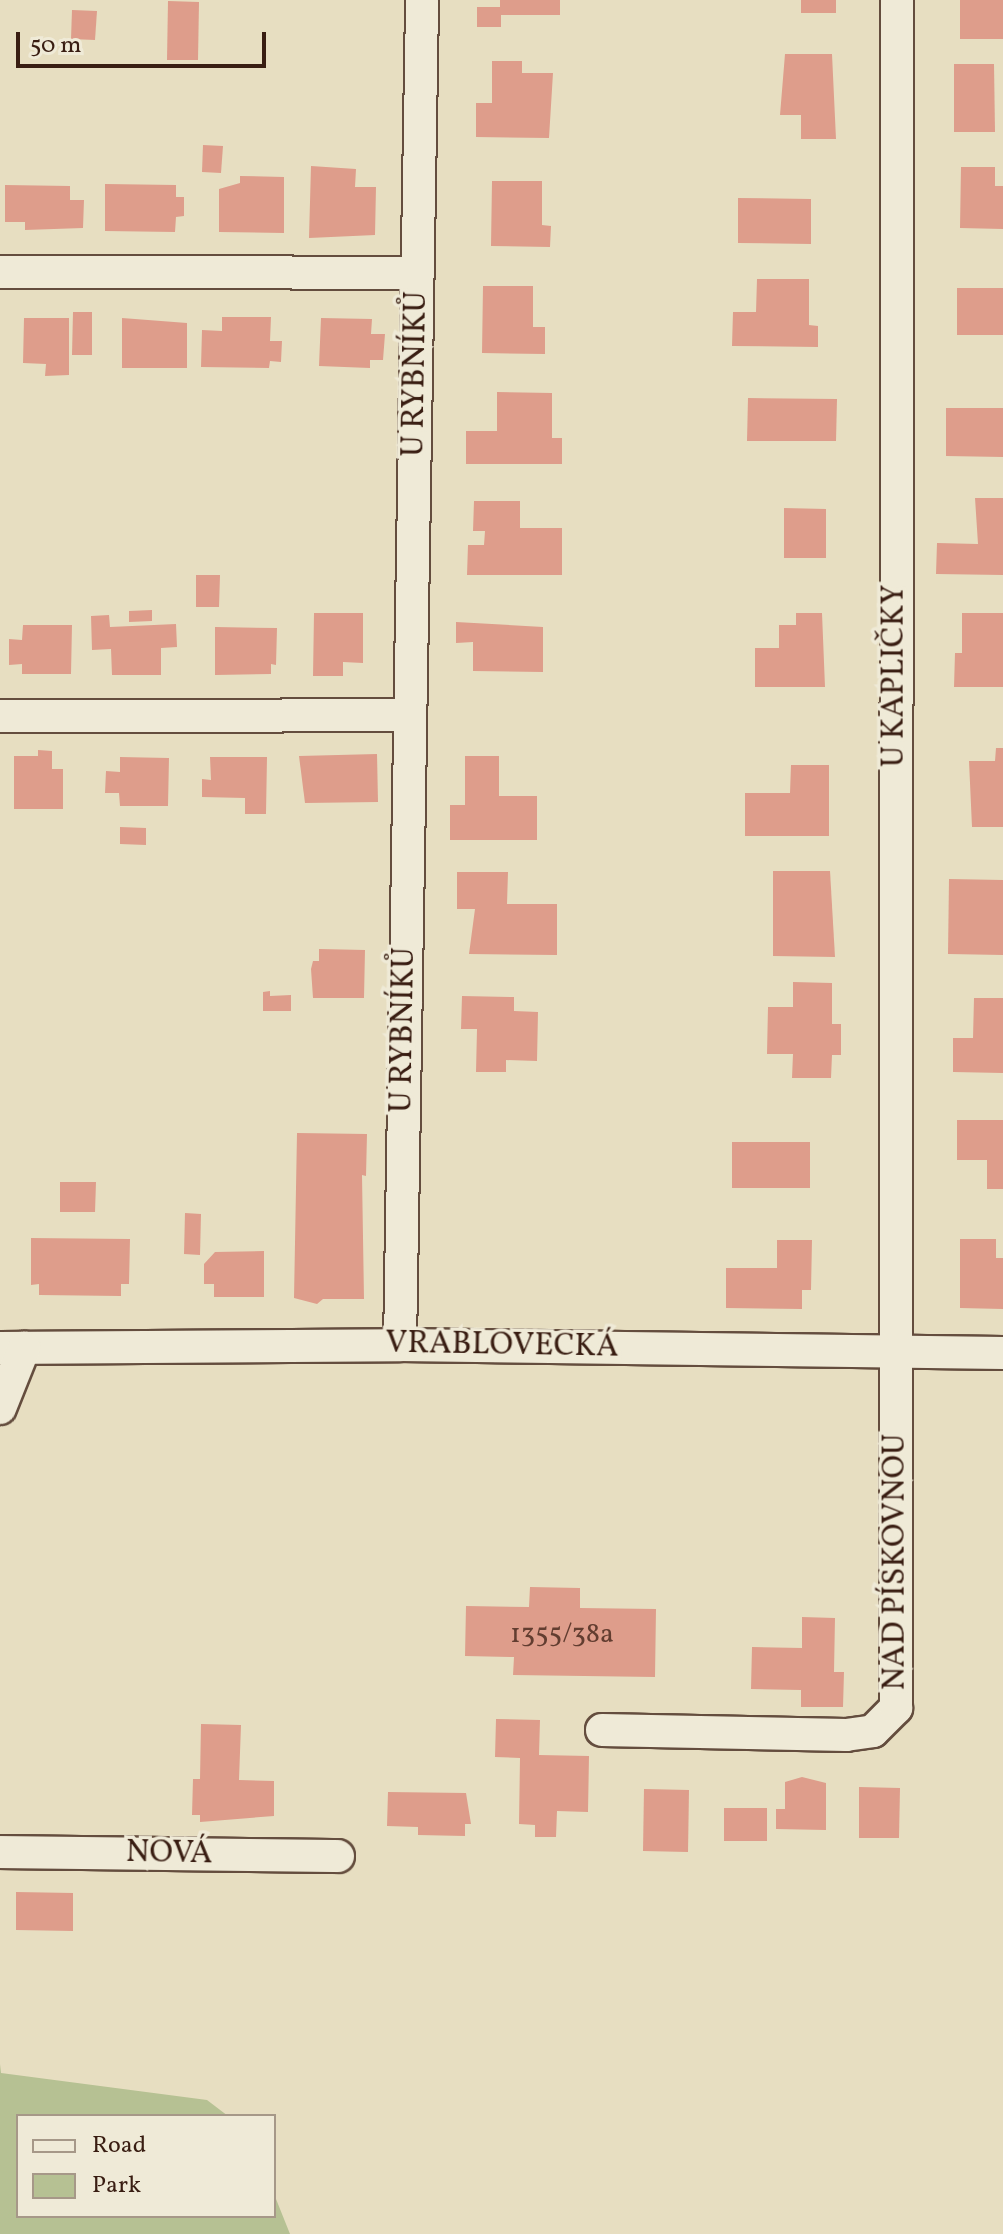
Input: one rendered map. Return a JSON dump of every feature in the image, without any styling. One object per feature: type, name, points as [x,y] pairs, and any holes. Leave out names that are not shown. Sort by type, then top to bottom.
[{"type":"street","name":"U RYBNÍKŮ","points":[[400,1345],[422,0]]},
{"type":"street","name":"U KAPLIČKY","points":[[896,1352],[897,0]]},
{"type":"street","name":"U RYBNÍKŮ","points":[[0,272],[418,273]]},
{"type":"street","points":[[0,716],[408,715]]},
{"type":"street","name":"VRABLOVECKÁ","points":[[12,1348],[400,1345],[1003,1353]]},
{"type":"street","points":[[0,1408],[12,1348]]},
{"type":"street","name":"NAD PÍSKOVNOU","points":[[602,1730],[846,1735],[873,1731],[896,1708],[896,1352]]},
{"type":"street","name":"NOVÁ","points":[[0,1852],[338,1856]]},
{"type":"green space","points":[[0,2064],[1,2073],[207,2100],[225,2114],[16,2114],[16,2218],[276,2218],[276,2199],[290,2234],[0,2234]]},
{"type":"building","points":[[500,0],[560,0],[560,15],[501,15],[501,27],[477,27],[477,7],[500,7]]},
{"type":"building","points":[[801,0],[836,0],[836,13],[801,13]]},
{"type":"building","points":[[960,0],[1003,0],[1003,39],[960,39]]},
{"type":"building","points":[[168,1],[199,2],[198,60],[167,60]]},
{"type":"building","points":[[72,10],[97,11],[95,40],[71,39]]},
{"type":"building","points":[[785,54],[832,54],[836,139],[801,139],[801,115],[780,115]]},
{"type":"building","points":[[492,61],[522,61],[522,73],[553,73],[549,138],[476,137],[476,103],[492,103]]},
{"type":"building","points":[[954,64],[994,64],[995,132],[954,132]]},
{"type":"building","points":[[203,145],[223,146],[221,173],[202,172]]},
{"type":"building","points":[[311,166],[356,169],[355,187],[376,187],[375,235],[309,238]]},
{"type":"building","points":[[961,167],[995,167],[995,186],[1003,186],[1003,229],[960,228]]},
{"type":"building","points":[[240,176],[284,177],[284,233],[219,232],[219,189],[240,183]]},
{"type":"building","points":[[492,181],[542,181],[542,225],[551,226],[550,247],[491,246]]},
{"type":"building","points":[[105,184],[176,185],[176,197],[184,197],[184,216],[176,217],[175,232],[105,231]]},
{"type":"building","points":[[5,185],[70,186],[70,200],[84,200],[83,228],[25,230],[25,222],[5,222]]},
{"type":"building","points":[[738,198],[811,199],[811,244],[738,243]]},
{"type":"building","points":[[757,279],[809,279],[809,325],[818,326],[818,347],[732,346],[733,312],[756,312]]},
{"type":"building","points":[[483,286],[533,286],[533,327],[545,327],[545,354],[482,353]]},
{"type":"building","points":[[957,288],[1003,288],[1003,335],[957,335]]},
{"type":"building","points":[[73,312],[92,312],[92,355],[72,355]]},
{"type":"building","points":[[222,317],[271,317],[270,341],[282,341],[281,362],[270,361],[269,368],[201,367],[202,330],[222,331]]},
{"type":"building","points":[[24,318],[69,318],[69,375],[45,376],[46,364],[23,363]]},
{"type":"building","points":[[122,318],[187,323],[187,368],[122,368]]},
{"type":"building","points":[[321,318],[372,319],[371,334],[385,334],[383,360],[370,360],[370,368],[319,366]]},
{"type":"building","points":[[497,392],[552,393],[552,438],[562,438],[562,464],[466,464],[466,431],[497,431]]},
{"type":"building","points":[[748,398],[837,399],[836,441],[747,441]]},
{"type":"building","points":[[946,408],[1003,408],[1003,457],[946,456]]},
{"type":"building","points":[[975,498],[1003,498],[1003,575],[936,574],[937,543],[978,544]]},
{"type":"building","points":[[474,501],[520,501],[520,528],[562,528],[562,575],[467,575],[468,545],[484,545],[485,531],[473,531]]},
{"type":"building","points":[[784,508],[826,509],[826,558],[784,558]]},
{"type":"building","points":[[196,575],[220,575],[219,607],[196,607]]},
{"type":"building","points":[[152,610],[152,621],[129,622],[129,611]]},
{"type":"building","points":[[314,613],[363,613],[363,663],[343,662],[343,676],[313,676]]},
{"type":"building","points":[[796,613],[822,613],[825,687],[755,687],[755,648],[779,648],[779,625],[796,625]]},
{"type":"building","points":[[962,613],[1003,613],[1003,687],[954,687],[955,653],[962,653]]},
{"type":"building","points":[[109,615],[110,627],[176,624],[177,647],[161,648],[161,675],[112,675],[111,649],[92,650],[91,616]]},
{"type":"building","points":[[456,622],[543,627],[543,672],[473,671],[473,642],[456,643]]},
{"type":"building","points":[[23,625],[72,625],[71,674],[22,674],[22,664],[9,665],[9,639],[22,640]]},
{"type":"building","points":[[215,627],[277,628],[276,665],[271,664],[271,674],[215,675]]},
{"type":"building","points":[[996,748],[1003,748],[1003,827],[972,827],[969,761],[995,761]]},
{"type":"building","points":[[38,750],[52,751],[52,769],[63,769],[63,809],[14,809],[14,756],[38,756]]},
{"type":"building","points":[[377,754],[378,802],[305,803],[299,756]]},
{"type":"building","points":[[465,756],[499,756],[499,796],[537,796],[537,840],[450,840],[450,805],[465,805]]},
{"type":"building","points":[[120,757],[169,758],[168,806],[120,806],[119,793],[105,793],[106,771],[120,772]]},
{"type":"building","points":[[210,757],[267,757],[266,814],[245,814],[245,798],[202,797],[202,779],[211,780]]},
{"type":"building","points":[[791,765],[829,765],[829,836],[745,836],[745,793],[790,793]]},
{"type":"building","points":[[120,827],[146,828],[146,845],[120,844]]},
{"type":"building","points":[[773,871],[830,871],[835,957],[773,956]]},
{"type":"building","points":[[457,872],[508,872],[507,904],[557,904],[557,955],[469,954],[475,909],[457,909]]},
{"type":"building","points":[[949,879],[1003,880],[1003,955],[948,954]]},
{"type":"building","points":[[319,949],[365,950],[364,998],[313,998],[311,969],[313,961],[319,961]]},
{"type":"building","points":[[793,982],[832,983],[832,1024],[841,1024],[841,1055],[832,1055],[831,1078],[792,1078],[793,1054],[767,1054],[768,1007],[793,1007]]},
{"type":"building","points":[[270,991],[270,996],[291,995],[291,1011],[263,1011],[263,992]]},
{"type":"building","points":[[462,996],[514,997],[514,1011],[538,1012],[537,1061],[506,1060],[506,1072],[476,1072],[477,1029],[461,1029]]},
{"type":"building","points":[[974,998],[1003,998],[1003,1073],[953,1072],[953,1038],[973,1038]]},
{"type":"building","points":[[957,1120],[1003,1120],[1003,1189],[987,1189],[987,1160],[957,1160]]},
{"type":"building","points":[[297,1133],[367,1134],[366,1176],[362,1175],[364,1299],[323,1299],[317,1304],[294,1298]]},
{"type":"building","points":[[732,1142],[810,1142],[810,1188],[732,1188]]},
{"type":"building","points":[[60,1182],[96,1182],[95,1212],[60,1212]]},
{"type":"building","points":[[185,1213],[201,1214],[200,1255],[184,1254]]},
{"type":"building","points":[[31,1238],[130,1239],[129,1284],[121,1284],[121,1296],[39,1295],[39,1284],[31,1285]]},
{"type":"building","points":[[960,1239],[996,1239],[996,1258],[1003,1258],[1003,1309],[960,1308]]},
{"type":"building","points":[[777,1240],[812,1240],[811,1290],[802,1290],[802,1309],[726,1308],[726,1268],[777,1268]]},
{"type":"building","points":[[264,1251],[264,1297],[214,1297],[214,1284],[204,1284],[204,1264],[215,1252]]},
{"type":"building","points":[[530,1587],[580,1588],[580,1608],[656,1609],[655,1677],[513,1675],[514,1657],[465,1656],[466,1606],[529,1607]]},
{"type":"building","points":[[802,1617],[835,1618],[834,1672],[844,1672],[843,1707],[801,1707],[801,1690],[751,1689],[752,1647],[802,1648]]},
{"type":"building","points":[[496,1719],[540,1720],[539,1755],[589,1756],[588,1812],[557,1811],[556,1837],[535,1837],[535,1825],[519,1824],[520,1758],[495,1757]]},
{"type":"building","points":[[201,1724],[241,1725],[239,1780],[274,1781],[274,1816],[200,1822],[200,1815],[192,1815],[193,1779],[200,1779]]},
{"type":"building","points":[[802,1777],[826,1783],[826,1830],[776,1829],[776,1809],[785,1809],[785,1782]]},
{"type":"building","points":[[859,1787],[900,1788],[899,1838],[859,1838]]},
{"type":"building","points":[[644,1789],[689,1790],[688,1852],[643,1851]]},
{"type":"building","points":[[388,1792],[466,1793],[471,1824],[465,1824],[465,1836],[418,1835],[418,1827],[387,1826]]},
{"type":"building","points":[[724,1808],[767,1808],[767,1841],[724,1841]]},
{"type":"building","points":[[16,1892],[73,1893],[73,1931],[16,1930]]}]
